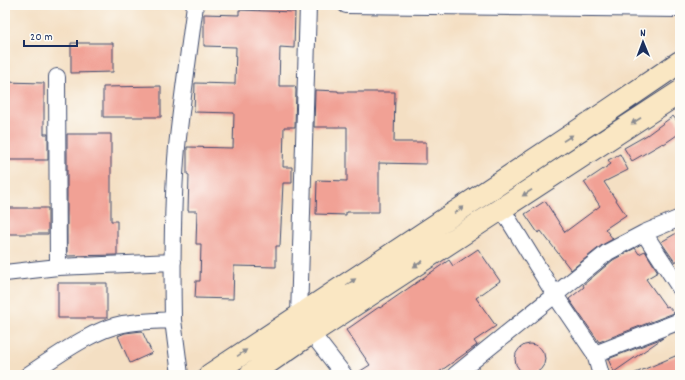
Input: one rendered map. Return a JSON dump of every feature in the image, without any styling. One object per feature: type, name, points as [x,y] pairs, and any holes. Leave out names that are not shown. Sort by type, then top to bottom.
[{"type":"main road","points":[[250,375],[305,325],[608,111],[680,62]]},
{"type":"main road","points":[[210,375],[305,325],[502,209],[674,100]]},
{"type":"street","points":[[180,375],[173,320],[173,225],[177,146],[195,5]]},
{"type":"street","points":[[308,5],[305,325],[344,375]]},
{"type":"street","points":[[346,5],[680,9]]},
{"type":"street","points":[[57,77],[58,267]]},
{"type":"street","points":[[502,209],[555,295],[595,354],[601,375]]},
{"type":"street","points":[[455,375],[608,252],[644,233],[680,218]]},
{"type":"street","points":[[644,233],[680,288]]},
{"type":"street","points":[[5,273],[58,267],[173,262]]},
{"type":"street","points":[[28,375],[84,339],[107,329],[122,324],[173,320]]},
{"type":"street","points":[[595,354],[680,321]]},
{"type":"building","points":[[239,10],[295,12],[294,48],[280,47],[279,86],[295,86],[296,90],[295,127],[284,127],[283,167],[292,167],[292,183],[283,183],[280,246],[276,246],[276,267],[234,266],[233,299],[195,298],[196,281],[200,281],[201,244],[196,244],[197,211],[188,211],[189,175],[187,174],[187,147],[233,148],[234,113],[194,112],[195,83],[235,84],[236,47],[204,46],[204,14],[239,15]]},
{"type":"building","points":[[71,43],[113,43],[113,72],[71,73]]},
{"type":"building","points":[[5,82],[44,83],[44,134],[48,134],[48,160],[5,160]]},
{"type":"building","points":[[161,86],[161,117],[103,117],[103,87]]},
{"type":"building","points":[[315,90],[338,92],[395,92],[394,142],[426,142],[426,164],[379,163],[379,212],[346,212],[346,215],[316,214],[317,180],[347,181],[347,127],[314,127]]},
{"type":"building","points":[[673,116],[680,125],[680,133],[664,144],[663,143],[632,161],[624,148],[647,135]]},
{"type":"building","points":[[67,134],[111,134],[111,221],[117,221],[117,255],[67,256]]},
{"type":"building","points":[[620,154],[628,170],[604,182],[626,215],[605,229],[613,239],[602,245],[571,270],[541,231],[538,233],[525,214],[545,201],[565,232],[600,206],[584,182],[611,164],[608,160]]},
{"type":"building","points":[[5,208],[48,208],[48,234],[5,234]]},
{"type":"building","points":[[680,231],[680,259],[675,262],[661,242]]},
{"type":"building","points":[[635,248],[639,254],[645,251],[658,272],[646,279],[666,307],[668,306],[674,313],[599,342],[569,299],[613,260]]},
{"type":"building","points":[[478,249],[500,281],[476,298],[496,326],[474,341],[477,345],[435,375],[354,375],[370,365],[346,330],[449,260],[453,266]]},
{"type":"building","points":[[58,283],[107,283],[107,318],[58,318]]},
{"type":"building","points":[[142,331],[152,353],[130,363],[118,336],[125,333]]},
{"type":"building","points":[[663,338],[614,372],[608,359]]},
{"type":"building","points":[[530,344],[540,349],[545,359],[540,369],[530,374],[520,369],[515,359],[520,349]]},
{"type":"building","points":[[680,354],[680,375],[631,375]]}]
